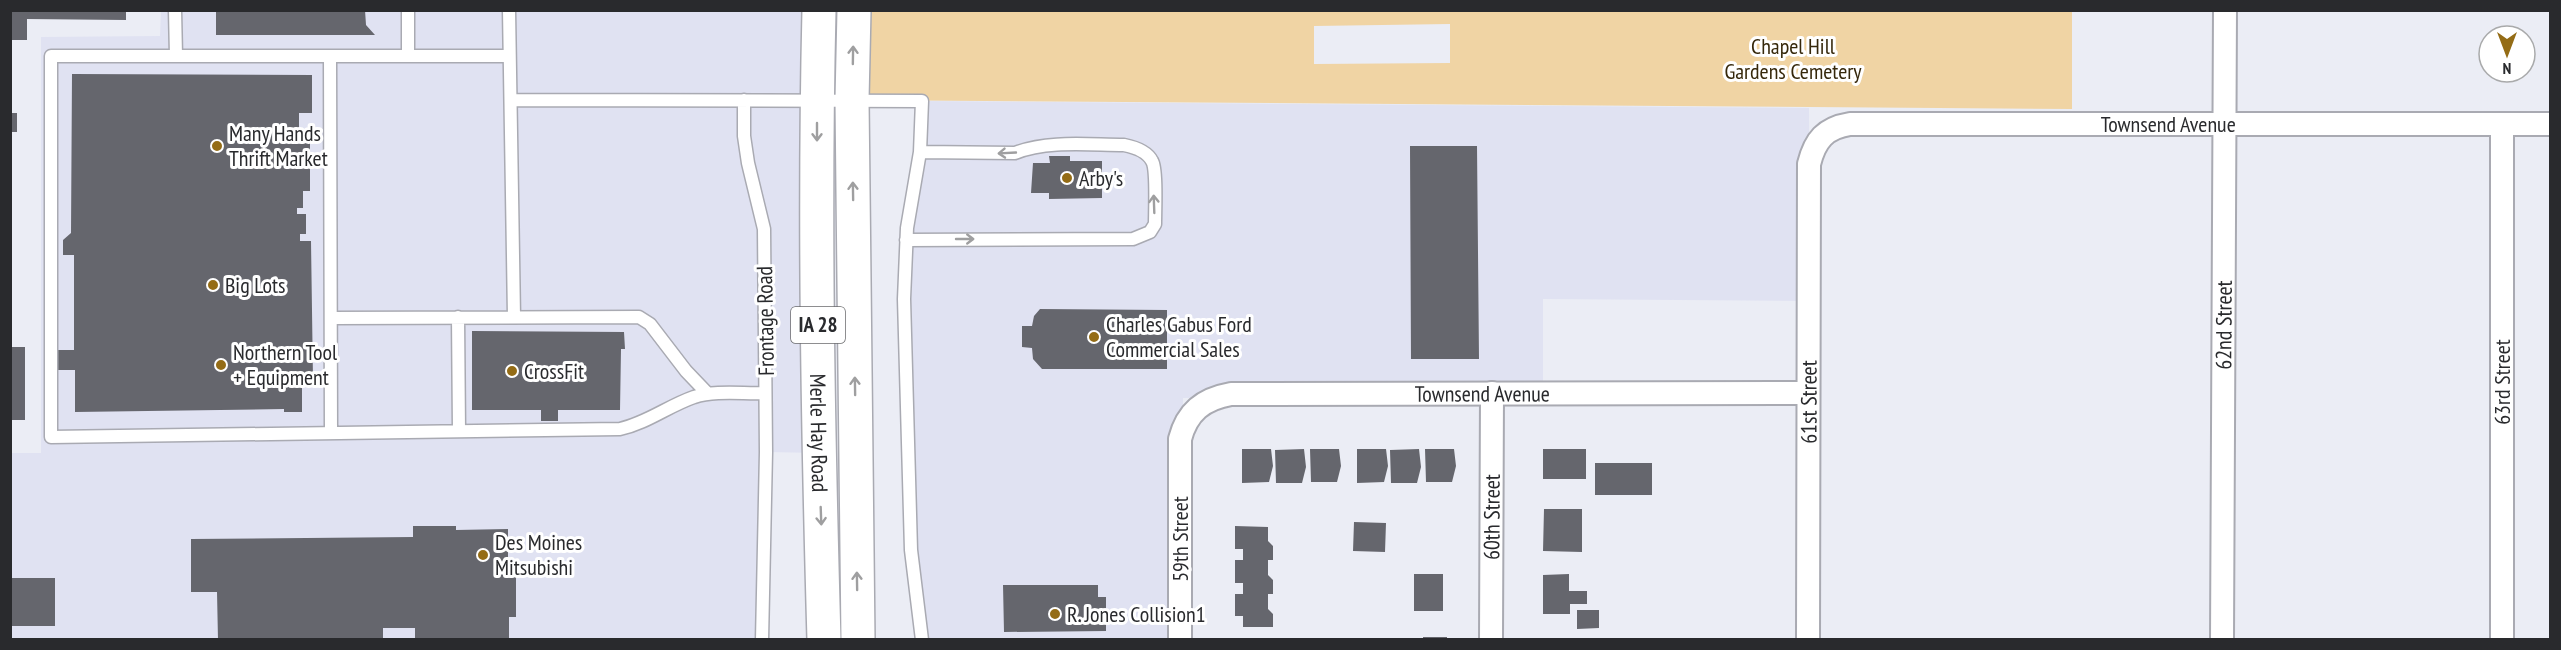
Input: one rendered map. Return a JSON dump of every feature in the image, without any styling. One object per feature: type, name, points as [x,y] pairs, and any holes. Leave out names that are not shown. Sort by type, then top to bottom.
[{"type":"main road","name":"Merle Hay Road","points":[[819,10],[836,100],[858,639]]},
{"type":"main road","name":"Merle Hay Road","points":[[824,639],[819,453],[836,100],[854,10]]},
{"type":"street","name":"62nd Street","points":[[2222,639],[2224,10]]},
{"type":"street","name":"Townsend Avenue","points":[[1809,164],[1813,147],[1821,136],[1835,127],[1850,124],[2550,123]]},
{"type":"street","name":"63rd Street","points":[[2502,124],[2502,639]]},
{"type":"street","name":"61st Street","points":[[1808,639],[1809,164]]},
{"type":"street","name":"60th Street","points":[[1491,639],[1492,393]]},
{"type":"street","name":"Townsend Avenue","points":[[1180,439],[1184,424],[1196,407],[1214,397],[1231,394],[1808,393]]},
{"type":"street","name":"59th Street","points":[[1180,439],[1180,639]]},
{"type":"lane","points":[[176,10],[176,56]]},
{"type":"lane","points":[[408,10],[408,56]]},
{"type":"lane","points":[[509,10],[514,317]]},
{"type":"lane","points":[[509,56],[51,56],[51,437],[620,429],[637,425],[693,397],[708,394],[765,393]]},
{"type":"lane","points":[[330,56],[331,433]]},
{"type":"lane","points":[[511,100],[922,101],[920,152],[906,240],[904,299],[911,550],[922,639]]},
{"type":"lane","name":"Frontage Road","points":[[744,100],[744,136],[748,163],[764,229],[762,639]]},
{"type":"lane","points":[[906,240],[1133,238],[1150,231],[1155,224],[1153,162],[1145,153],[1135,148],[1124,145],[1049,146],[1027,148],[1015,153],[920,152]]},
{"type":"lane","points":[[458,317],[459,431]]},
{"type":"lane","points":[[330,318],[639,317],[650,324],[686,371],[708,394]]},
{"type":"shaded area","points":[[161,10],[819,11],[819,453],[767,452],[762,639],[11,639],[10,453],[41,453],[41,37],[160,36]]},
{"type":"shaded area","points":[[922,101],[1809,108],[1810,301],[1543,299],[1543,394],[1183,398],[1181,639],[922,640],[911,550],[904,299]]},
{"type":"green space","name":"Chapel Hill Gardens Cemetery","points":[[854,11],[2072,11],[2072,109],[852,100]],"holes":[[[1450,24],[1450,63],[1314,64],[1314,26]]]},
{"type":"building","points":[[10,10],[126,10],[126,20],[27,19],[27,40],[10,40]]},
{"type":"building","points":[[216,10],[365,10],[366,25],[375,35],[216,35]]},
{"type":"building","points":[[72,74],[312,75],[312,113],[299,113],[299,135],[310,135],[310,191],[303,191],[303,208],[297,208],[297,214],[306,214],[306,234],[300,234],[300,241],[311,241],[313,380],[302,380],[302,412],[284,412],[284,409],[75,412],[75,370],[57,370],[57,350],[74,350],[74,255],[63,255],[63,240],[71,233]]},
{"type":"building","points":[[10,113],[17,113],[17,132],[10,132]]},
{"type":"building","points":[[1410,146],[1477,146],[1479,359],[1411,359]]},
{"type":"building","name":"Arby's","points":[[1049,156],[1070,156],[1070,161],[1102,161],[1102,198],[1049,199],[1049,193],[1031,193],[1033,163],[1050,163]]},
{"type":"building","name":"Charles Gabus Ford Commercial Sales","points":[[1040,309],[1167,310],[1167,369],[1042,369],[1033,359],[1032,348],[1022,347],[1022,326],[1032,326],[1034,316]]},
{"type":"building","points":[[472,331],[624,332],[625,349],[621,349],[620,410],[558,410],[558,421],[541,421],[541,410],[472,410]]},
{"type":"building","points":[[10,347],[25,347],[25,420],[10,420]]},
{"type":"building","points":[[1242,449],[1271,449],[1273,466],[1269,482],[1242,483]]},
{"type":"building","points":[[1304,449],[1306,467],[1302,483],[1276,483],[1275,450]]},
{"type":"building","points":[[1310,449],[1339,449],[1341,466],[1337,482],[1311,482]]},
{"type":"building","points":[[1357,449],[1386,449],[1388,466],[1384,482],[1357,483]]},
{"type":"building","points":[[1419,449],[1421,467],[1417,483],[1391,483],[1390,450]]},
{"type":"building","points":[[1425,449],[1454,449],[1456,466],[1452,482],[1426,482]]},
{"type":"building","points":[[1543,449],[1586,449],[1586,479],[1543,479]]},
{"type":"building","points":[[1595,463],[1652,463],[1652,495],[1595,495]]},
{"type":"building","points":[[1544,509],[1582,509],[1582,552],[1543,551]]},
{"type":"building","points":[[1354,522],[1386,523],[1385,552],[1353,551]]},
{"type":"building","points":[[413,526],[456,526],[456,530],[508,529],[508,572],[516,572],[516,617],[509,617],[509,640],[415,640],[415,628],[383,628],[383,640],[218,640],[217,592],[191,592],[191,539],[413,537]]},
{"type":"building","points":[[1235,526],[1268,527],[1268,541],[1273,546],[1273,560],[1268,560],[1268,575],[1273,580],[1273,594],[1268,594],[1268,609],[1273,614],[1273,627],[1243,627],[1243,616],[1235,616],[1235,594],[1243,594],[1243,583],[1235,583],[1235,560],[1243,560],[1243,549],[1235,549]]},
{"type":"building","points":[[1414,574],[1443,574],[1443,611],[1414,611]]},
{"type":"building","points":[[1569,574],[1569,591],[1587,591],[1587,604],[1570,604],[1570,614],[1543,614],[1543,575]]},
{"type":"building","points":[[10,578],[55,578],[55,626],[10,626]]},
{"type":"building","name":"R. Jones Collision1","points":[[1003,585],[1098,585],[1098,597],[1106,597],[1106,631],[1004,632]]},
{"type":"building","points":[[1577,610],[1599,610],[1599,628],[1577,629]]},
{"type":"building","points":[[1423,637],[1447,637],[1447,640],[1423,640]]},
{"type":"place","name":"Many Hands Thrift Market","points":[[217,146]]},
{"type":"place","name":"Arby's","points":[[1067,178]]},
{"type":"place","name":"Big Lots","points":[[213,285]]},
{"type":"place","name":"Charles Gabus Ford Commercial Sales","points":[[1094,337]]},
{"type":"place","name":"Northern Tool + Equipment","points":[[221,365]]},
{"type":"place","name":"CrossFit","points":[[512,371]]},
{"type":"place","name":"Des Moines Mitsubishi","points":[[483,555]]},
{"type":"place","name":"R. Jones Collision1","points":[[1055,614]]}]
